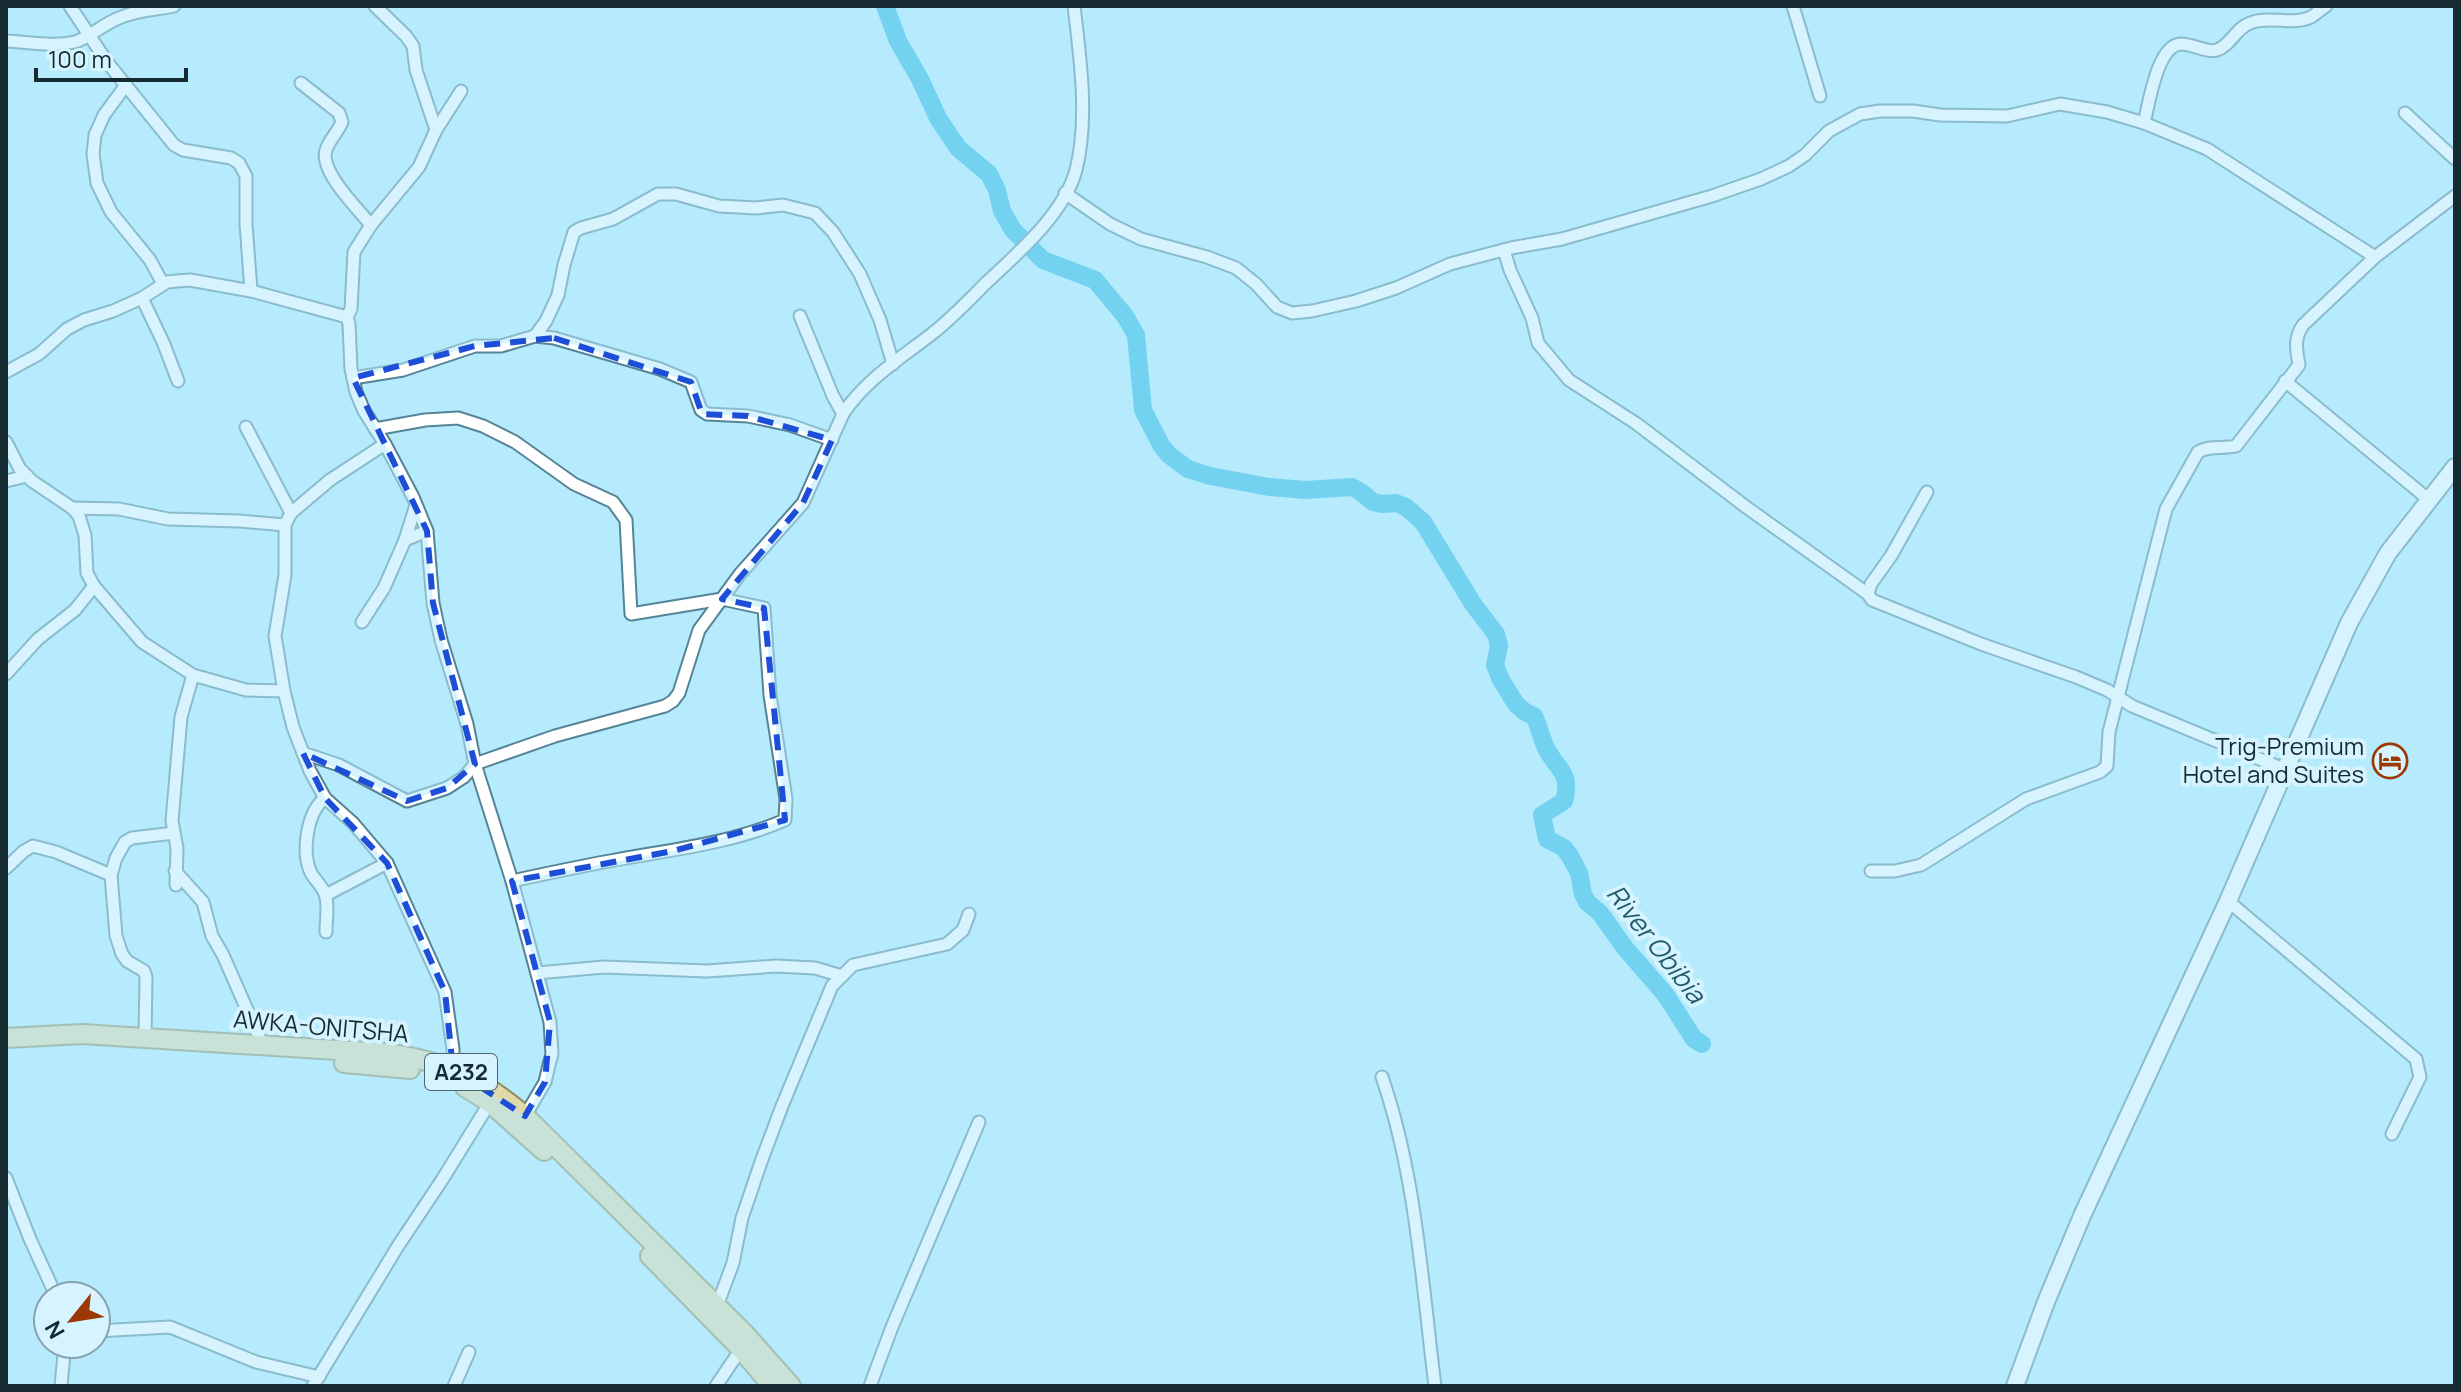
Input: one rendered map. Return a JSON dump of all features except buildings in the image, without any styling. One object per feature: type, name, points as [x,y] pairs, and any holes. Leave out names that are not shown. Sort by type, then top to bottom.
[{"type":"main road","points":[[2015,1386],[2082,1216],[2228,901],[2349,623],[2388,553],[2455,467]]},
{"type":"main road","name":"AWKA-ONITSHA","points":[[6,1038],[56,1034],[145,1037],[384,1053],[453,1069],[525,1116],[745,1334],[791,1386]]},
{"type":"main road","name":"AWKA-ONITSHA","points":[[6,1048],[70,1044],[143,1047],[389,1066],[412,1069],[493,1097],[741,1349],[772,1386]]},
{"type":"street","points":[[70,6],[107,62],[174,145],[183,150],[231,158],[239,163],[246,176],[251,291]]},
{"type":"street","points":[[6,41],[64,44],[80,41],[87,34],[132,13],[174,6]]},
{"type":"street","points":[[375,6],[413,46],[416,70],[436,130]]},
{"type":"street","points":[[303,753],[339,765],[407,801],[447,788],[464,777],[475,764],[555,736],[665,706],[673,701],[679,693],[699,630],[740,574],[803,503],[843,414],[857,395],[944,323],[1016,255],[1035,236],[1065,193],[1075,171],[1081,129],[1081,58],[1074,6]]},
{"type":"street","points":[[1793,6],[1820,96]]},
{"type":"street","points":[[2144,123],[2160,63],[2171,47],[2180,44],[2215,51],[2250,23],[2265,19],[2309,18],[2326,6]]},
{"type":"street","points":[[301,83],[339,113],[342,122],[326,148],[324,160],[328,172],[371,225]]},
{"type":"street","points":[[126,85],[104,115],[95,135],[93,154],[97,183],[111,212],[150,260],[163,284]]},
{"type":"street","points":[[461,91],[436,130],[419,167],[371,225],[354,252],[351,309],[347,317],[353,378],[364,411],[385,444],[427,531],[433,603],[441,640],[550,1022],[552,1054],[545,1082],[525,1116]]},
{"type":"street","points":[[1065,193],[1110,224],[1141,239],[1236,268],[1277,307],[1292,313],[1356,301],[1396,288],[1450,264],[1562,239],[1761,179],[1789,166],[1829,131],[1860,114],[1913,111],[2007,116],[2060,104],[2107,112],[2144,123],[2207,149],[2375,257]]},
{"type":"street","points":[[2405,113],[2455,159]]},
{"type":"street","points":[[535,336],[558,295],[574,232],[613,219],[658,194],[676,194],[719,206],[756,208],[783,205],[815,213],[833,232],[860,274],[880,320],[893,364]]},
{"type":"street","points":[[1871,871],[1895,871],[1921,865],[2026,799],[2100,772],[2107,766],[2109,732],[2166,509],[2198,452],[2204,448],[2236,446],[2299,365],[2297,333],[2303,325],[2375,257],[2455,196]]},
{"type":"street","points":[[1504,250],[1532,318],[1538,343],[1569,380],[1637,424],[1868,594],[1872,600],[1981,644],[2076,677],[2180,727],[2286,770]]},
{"type":"street","points":[[6,372],[39,354],[67,329],[142,298],[163,284],[190,280],[251,291],[347,317]]},
{"type":"street","points":[[142,298],[178,381]]},
{"type":"street","points":[[800,316],[843,414]]},
{"type":"street","points":[[353,378],[403,370],[475,346],[501,346],[535,336],[554,338],[660,369],[691,382],[701,410],[707,414],[748,416],[832,440]]},
{"type":"street","points":[[2285,381],[2428,499]]},
{"type":"street","points":[[375,429],[458,418],[515,442],[574,484],[613,502],[626,520],[631,614],[722,599],[764,608],[770,695],[786,799],[785,820],[761,830],[673,851],[512,881]]},
{"type":"street","points":[[246,427],[288,519],[285,575],[275,636],[284,691],[303,753],[325,798],[353,823],[387,863],[445,992],[453,1069]]},
{"type":"street","points":[[6,442],[20,469],[72,508],[83,523],[87,573],[94,586],[142,642],[193,675],[246,690],[284,691]]},
{"type":"street","points":[[72,508],[119,509],[168,519],[288,519],[330,480],[385,444]]},
{"type":"street","points":[[6,481],[27,476]]},
{"type":"street","points":[[1868,594],[1871,584],[1891,556],[1927,492]]},
{"type":"street","points":[[362,622],[384,588],[416,505]]},
{"type":"street","points":[[405,540],[427,531]]},
{"type":"street","points":[[6,674],[38,639],[75,610],[94,586]]},
{"type":"street","points":[[176,885],[177,848],[172,821],[181,717],[193,675]]},
{"type":"street","points":[[325,798],[314,809],[308,825],[305,851],[310,870],[326,895],[326,932]]},
{"type":"street","points":[[145,1037],[146,977],[144,971],[127,961],[122,954],[116,936],[111,875],[125,842],[132,838],[174,833]]},
{"type":"street","points":[[6,868],[33,846],[111,875]]},
{"type":"street","points":[[326,895],[387,863]]},
{"type":"street","points":[[175,871],[203,902],[212,936],[263,1046]]},
{"type":"street","points":[[2228,901],[2416,1059],[2420,1077],[2392,1134]]},
{"type":"street","points":[[717,1306],[733,1263],[742,1218],[782,1106],[832,986],[853,965],[947,944],[963,930],[969,914]]},
{"type":"street","points":[[537,973],[604,967],[707,971],[776,966],[815,968],[842,976]]},
{"type":"street","points":[[1382,1077],[1397,1121],[1418,1246],[1435,1386]]},
{"type":"street","points":[[112,1330],[170,1327],[256,1362],[316,1382],[493,1097]]},
{"type":"street","points":[[870,1386],[979,1122]]},
{"type":"street","points":[[6,1178],[49,1280]]},
{"type":"street","points":[[716,1386],[741,1349]]},
{"type":"street","points":[[454,1386],[469,1352]]},
{"type":"street","points":[[61,1386],[63,1360]]},
{"type":"highlighted area","points":[[554,338],[691,382],[702,414],[748,416],[832,440],[803,503],[722,599],[764,608],[785,820],[673,851],[512,881],[550,1022],[545,1082],[525,1116],[453,1069],[445,992],[387,863],[325,798],[303,753],[407,801],[447,788],[475,764],[433,603],[427,531],[353,378],[475,346]]},
{"type":"waterway","name":"River Obibia","points":[[885,6],[898,41],[938,118],[958,148],[989,174],[1002,211],[1013,230],[1043,260],[1095,280],[1125,316],[1136,335],[1143,410],[1169,455],[1188,469],[1269,487],[1305,490],[1352,487],[1373,502],[1396,503],[1406,507],[1423,522],[1473,604],[1496,634],[1499,646],[1495,665],[1501,680],[1516,704],[1534,716],[1546,748],[1565,777],[1564,801],[1542,815],[1547,839],[1564,848],[1579,873],[1587,902],[1600,913],[1625,948],[1665,994],[1694,1039],[1702,1044]]},
{"type":"place","name":"Trig-Premium Hotel and Suites","points":[[2390,761]]}]
